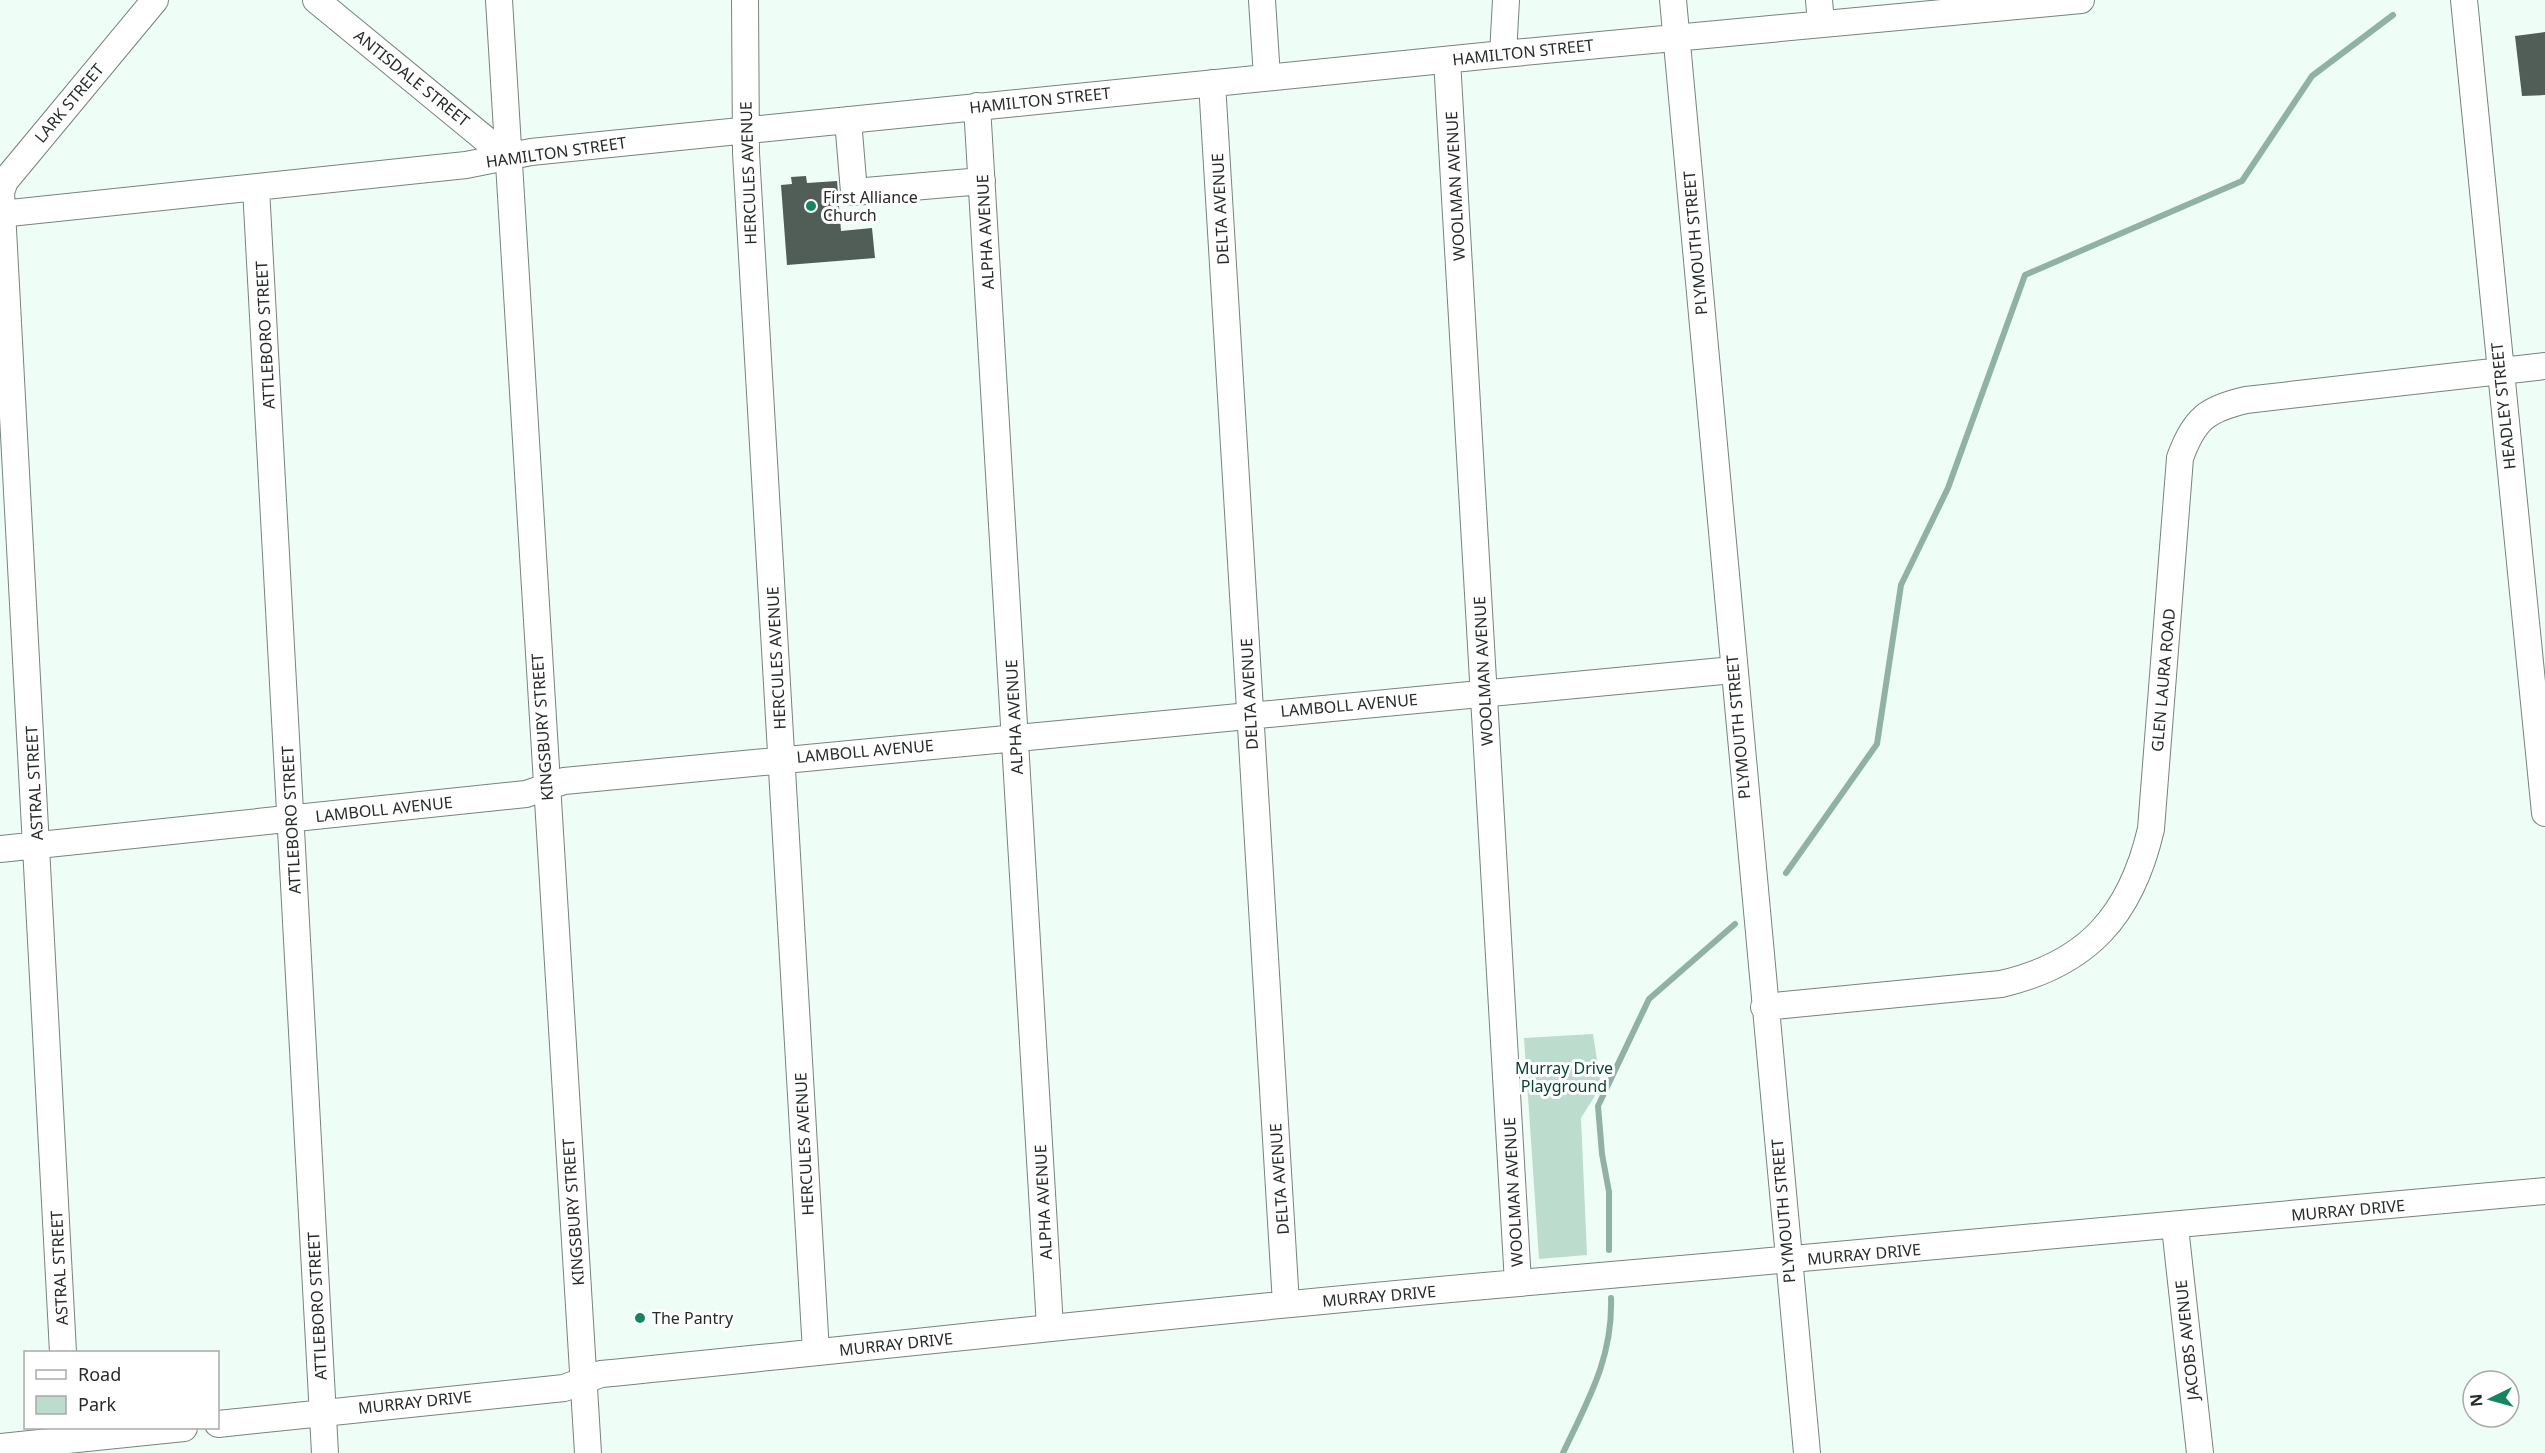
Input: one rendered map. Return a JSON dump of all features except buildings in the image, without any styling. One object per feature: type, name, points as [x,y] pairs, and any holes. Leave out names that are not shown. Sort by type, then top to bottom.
[{"type":"street","name":"LARK STREET","points":[[1,214],[1,192],[5,181],[155,0]]},
{"type":"street","name":"ANTISDALE STREET","points":[[316,0],[507,157]]},
{"type":"street","name":"KINGSBURY STREET","points":[[499,0],[588,1453]]},
{"type":"street","name":"HERCULES AVENUE","points":[[745,0],[746,130],[816,1352]]},
{"type":"street","points":[[1262,0],[1267,77]]},
{"type":"street","points":[[1503,54],[1506,0]]},
{"type":"street","name":"PLYMOUTH STREET","points":[[1673,0],[1764,1007],[1807,1453]]},
{"type":"street","name":"HAMILTON STREET","points":[[1,214],[466,165],[531,152],[1676,37],[1820,12],[2081,0]]},
{"type":"street","name":"HEADLEY STREET","points":[[2464,0],[2545,813]]},
{"type":"street","name":"WOOLMAN AVENUE","points":[[1447,60],[1518,1283]]},
{"type":"street","name":"DELTA AVENUE","points":[[1212,83],[1286,1304]]},
{"type":"street","name":"ALPHA AVENUE","points":[[977,106],[1050,1327]]},
{"type":"street","points":[[848,120],[854,192],[982,181]]},
{"type":"street","name":"ATTLEBORO STREET","points":[[256,188],[325,1453]]},
{"type":"street","name":"ASTRAL STREET","points":[[1,214],[38,845],[63,1351]]},
{"type":"street","name":"GLEN LAURA ROAD","points":[[1764,1007],[2001,984],[2033,977],[2063,962],[2087,945],[2111,921],[2128,896],[2144,860],[2151,829],[2180,458],[2196,426],[2218,406],[2246,400],[2545,366]]},
{"type":"street","name":"LAMBOLL AVENUE","points":[[0,849],[525,794],[564,781],[782,758],[1733,670]]},
{"type":"street","name":"MURRAY DRIVE","points":[[219,1424],[564,1388],[601,1374],[1050,1327],[1518,1283],[2175,1227],[2545,1191]]},
{"type":"street","name":"JACOBS AVENUE","points":[[2175,1227],[2200,1453]]},
{"type":"street","points":[[0,1447],[175,1429]]},
{"type":"green space","name":"Murray Drive Playground","points":[[1593,1034],[1601,1086],[1581,1118],[1587,1255],[1539,1259],[1524,1038]]},
{"type":"waterway","points":[[1786,873],[1877,744],[1901,585],[1948,488],[2025,275],[2242,181],[2312,76],[2393,15]]},
{"type":"waterway","points":[[1609,1250],[1609,1192],[1602,1154],[1598,1106],[1649,999],[1735,924]]},
{"type":"waterway","points":[[1563,1453],[1590,1396],[1603,1359],[1611,1320],[1611,1298]]},
{"type":"place","name":"First Alliance Church","points":[[811,206]]},
{"type":"place","name":"The Pantry","points":[[640,1318]]}]
